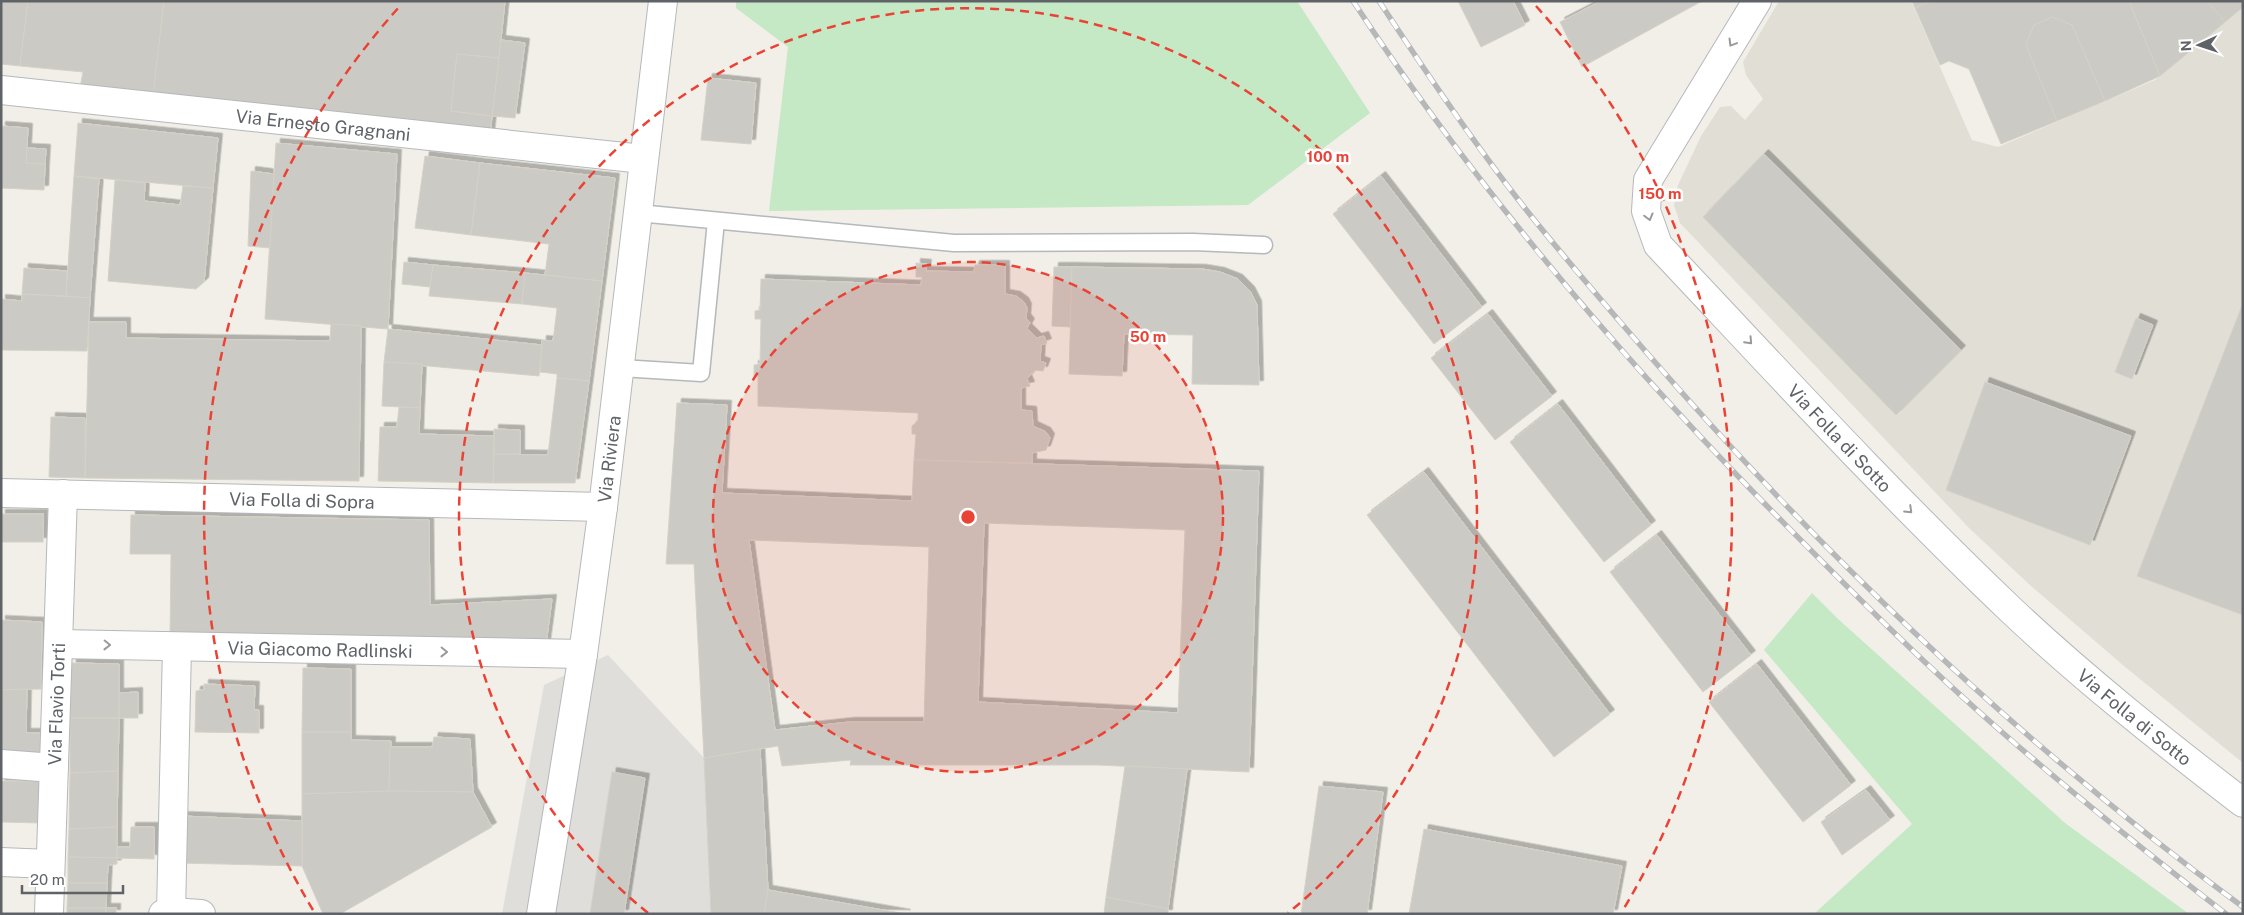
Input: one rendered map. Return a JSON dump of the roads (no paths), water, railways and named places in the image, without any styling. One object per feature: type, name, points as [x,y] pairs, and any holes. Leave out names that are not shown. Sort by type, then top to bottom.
[{"type":"street","name":"Via Riviera","points":[[540,914],[583,654],[603,507],[621,368],[643,159],[663,1]]},
{"type":"street","name":"Via Folla di Sotto","points":[[1757,1],[1648,180],[1646,212],[1658,244],[1880,481],[2012,611],[2088,678],[2243,802]]},
{"type":"street","name":"Via Ernesto Gragnani","points":[[1,90],[643,159]]},
{"type":"street","name":"Via Folla di Sopra","points":[[1,493],[603,507]]},
{"type":"street","name":"Via Flavio Torti","points":[[49,914],[63,494]]},
{"type":"street","name":"Via Giacomo Radlinski","points":[[58,644],[583,654]]},
{"type":"street","points":[[177,647],[167,913],[201,914]]},
{"type":"street","points":[[1,764],[54,768]]},
{"type":"street","points":[[1,862],[50,864]]},
{"type":"lane","points":[[638,213],[954,243],[1193,242],[1264,245]]},
{"type":"lane","points":[[621,368],[701,373],[716,220]]},
{"type":"railway","points":[[1353,1],[1445,133],[1544,260],[1704,441],[1849,589],[1971,705],[2085,802],[2226,914]]},
{"type":"railway","points":[[1379,1],[1463,126],[1533,218],[1647,353],[1784,503],[1856,576],[2005,715],[2082,781],[2243,907]]}]
